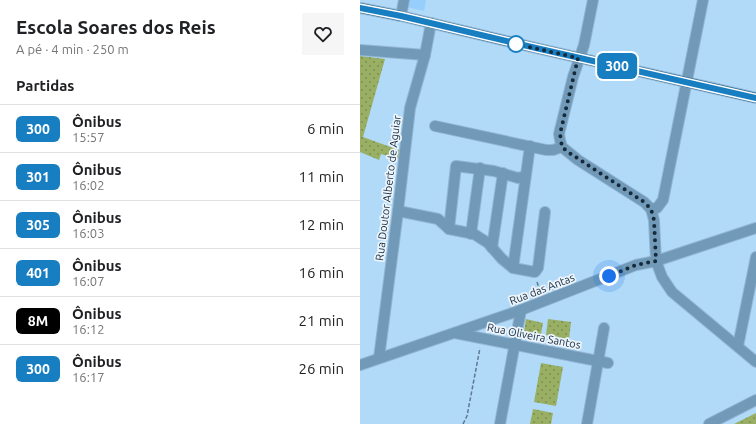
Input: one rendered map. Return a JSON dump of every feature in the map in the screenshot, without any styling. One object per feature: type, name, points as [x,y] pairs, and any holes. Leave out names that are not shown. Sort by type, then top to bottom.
[{"type":"main road","points":[[360,8],[401,16],[756,98]]},
{"type":"street","points":[[401,16],[404,0]]},
{"type":"street","points":[[593,0],[584,45],[578,58],[560,134],[562,147],[578,160],[644,202],[651,209],[654,220],[656,261],[662,277],[672,292],[756,362]]},
{"type":"street","points":[[651,209],[657,208],[663,200],[702,0]]},
{"type":"street","name":"Rua Doutor Alberto de Aguiar","points":[[379,358],[410,108],[425,55],[431,23]]},
{"type":"street","points":[[360,50],[425,55]]},
{"type":"street","points":[[435,126],[553,150],[562,147]]},
{"type":"street","points":[[513,268],[530,146]]},
{"type":"street","points":[[449,229],[456,166],[480,168],[504,173],[518,178],[525,176]]},
{"type":"street","points":[[471,234],[480,168]]},
{"type":"street","points":[[492,248],[504,173]]},
{"type":"street","points":[[398,211],[438,219],[449,229],[474,234],[488,243],[502,259],[513,268],[535,272],[538,268],[545,212]]},
{"type":"street","name":"Rua das Antas","points":[[360,365],[521,310],[636,265],[656,261],[756,228]]},
{"type":"street","points":[[738,346],[752,289],[756,257]]},
{"type":"street","points":[[500,424],[521,310]]},
{"type":"street","points":[[587,424],[603,362],[604,328]]},
{"type":"street","name":"Rua Oliveira Santos","points":[[455,333],[603,362]]},
{"type":"street","points":[[709,424],[756,400]]},
{"type":"path","points":[[535,272],[543,302]]},
{"type":"path","points":[[463,424],[467,416],[480,348]]},
{"type":"shaded area","points":[[409,0],[426,0],[424,11],[407,7]]},
{"type":"green space","points":[[360,56],[385,59],[363,137],[404,152],[400,160],[381,154],[379,160],[360,152]]},
{"type":"green space","points":[[526,319],[543,323],[540,339],[530,337],[531,333],[524,332]]},
{"type":"green space","points":[[548,319],[571,322],[569,339],[546,335]]},
{"type":"green space","points":[[541,363],[563,367],[556,406],[534,402]]},
{"type":"green space","points":[[533,409],[553,413],[551,424],[530,424]]},
{"type":"green space","points":[[756,413],[756,424],[734,424]]},
{"type":"bus line","name":"300","points":[[360,8],[401,16],[756,98]]},
{"type":"route","points":[[516,44],[578,58],[560,134],[562,147],[578,160],[644,202],[651,209],[654,220],[656,261],[636,265],[609,276]]}]
